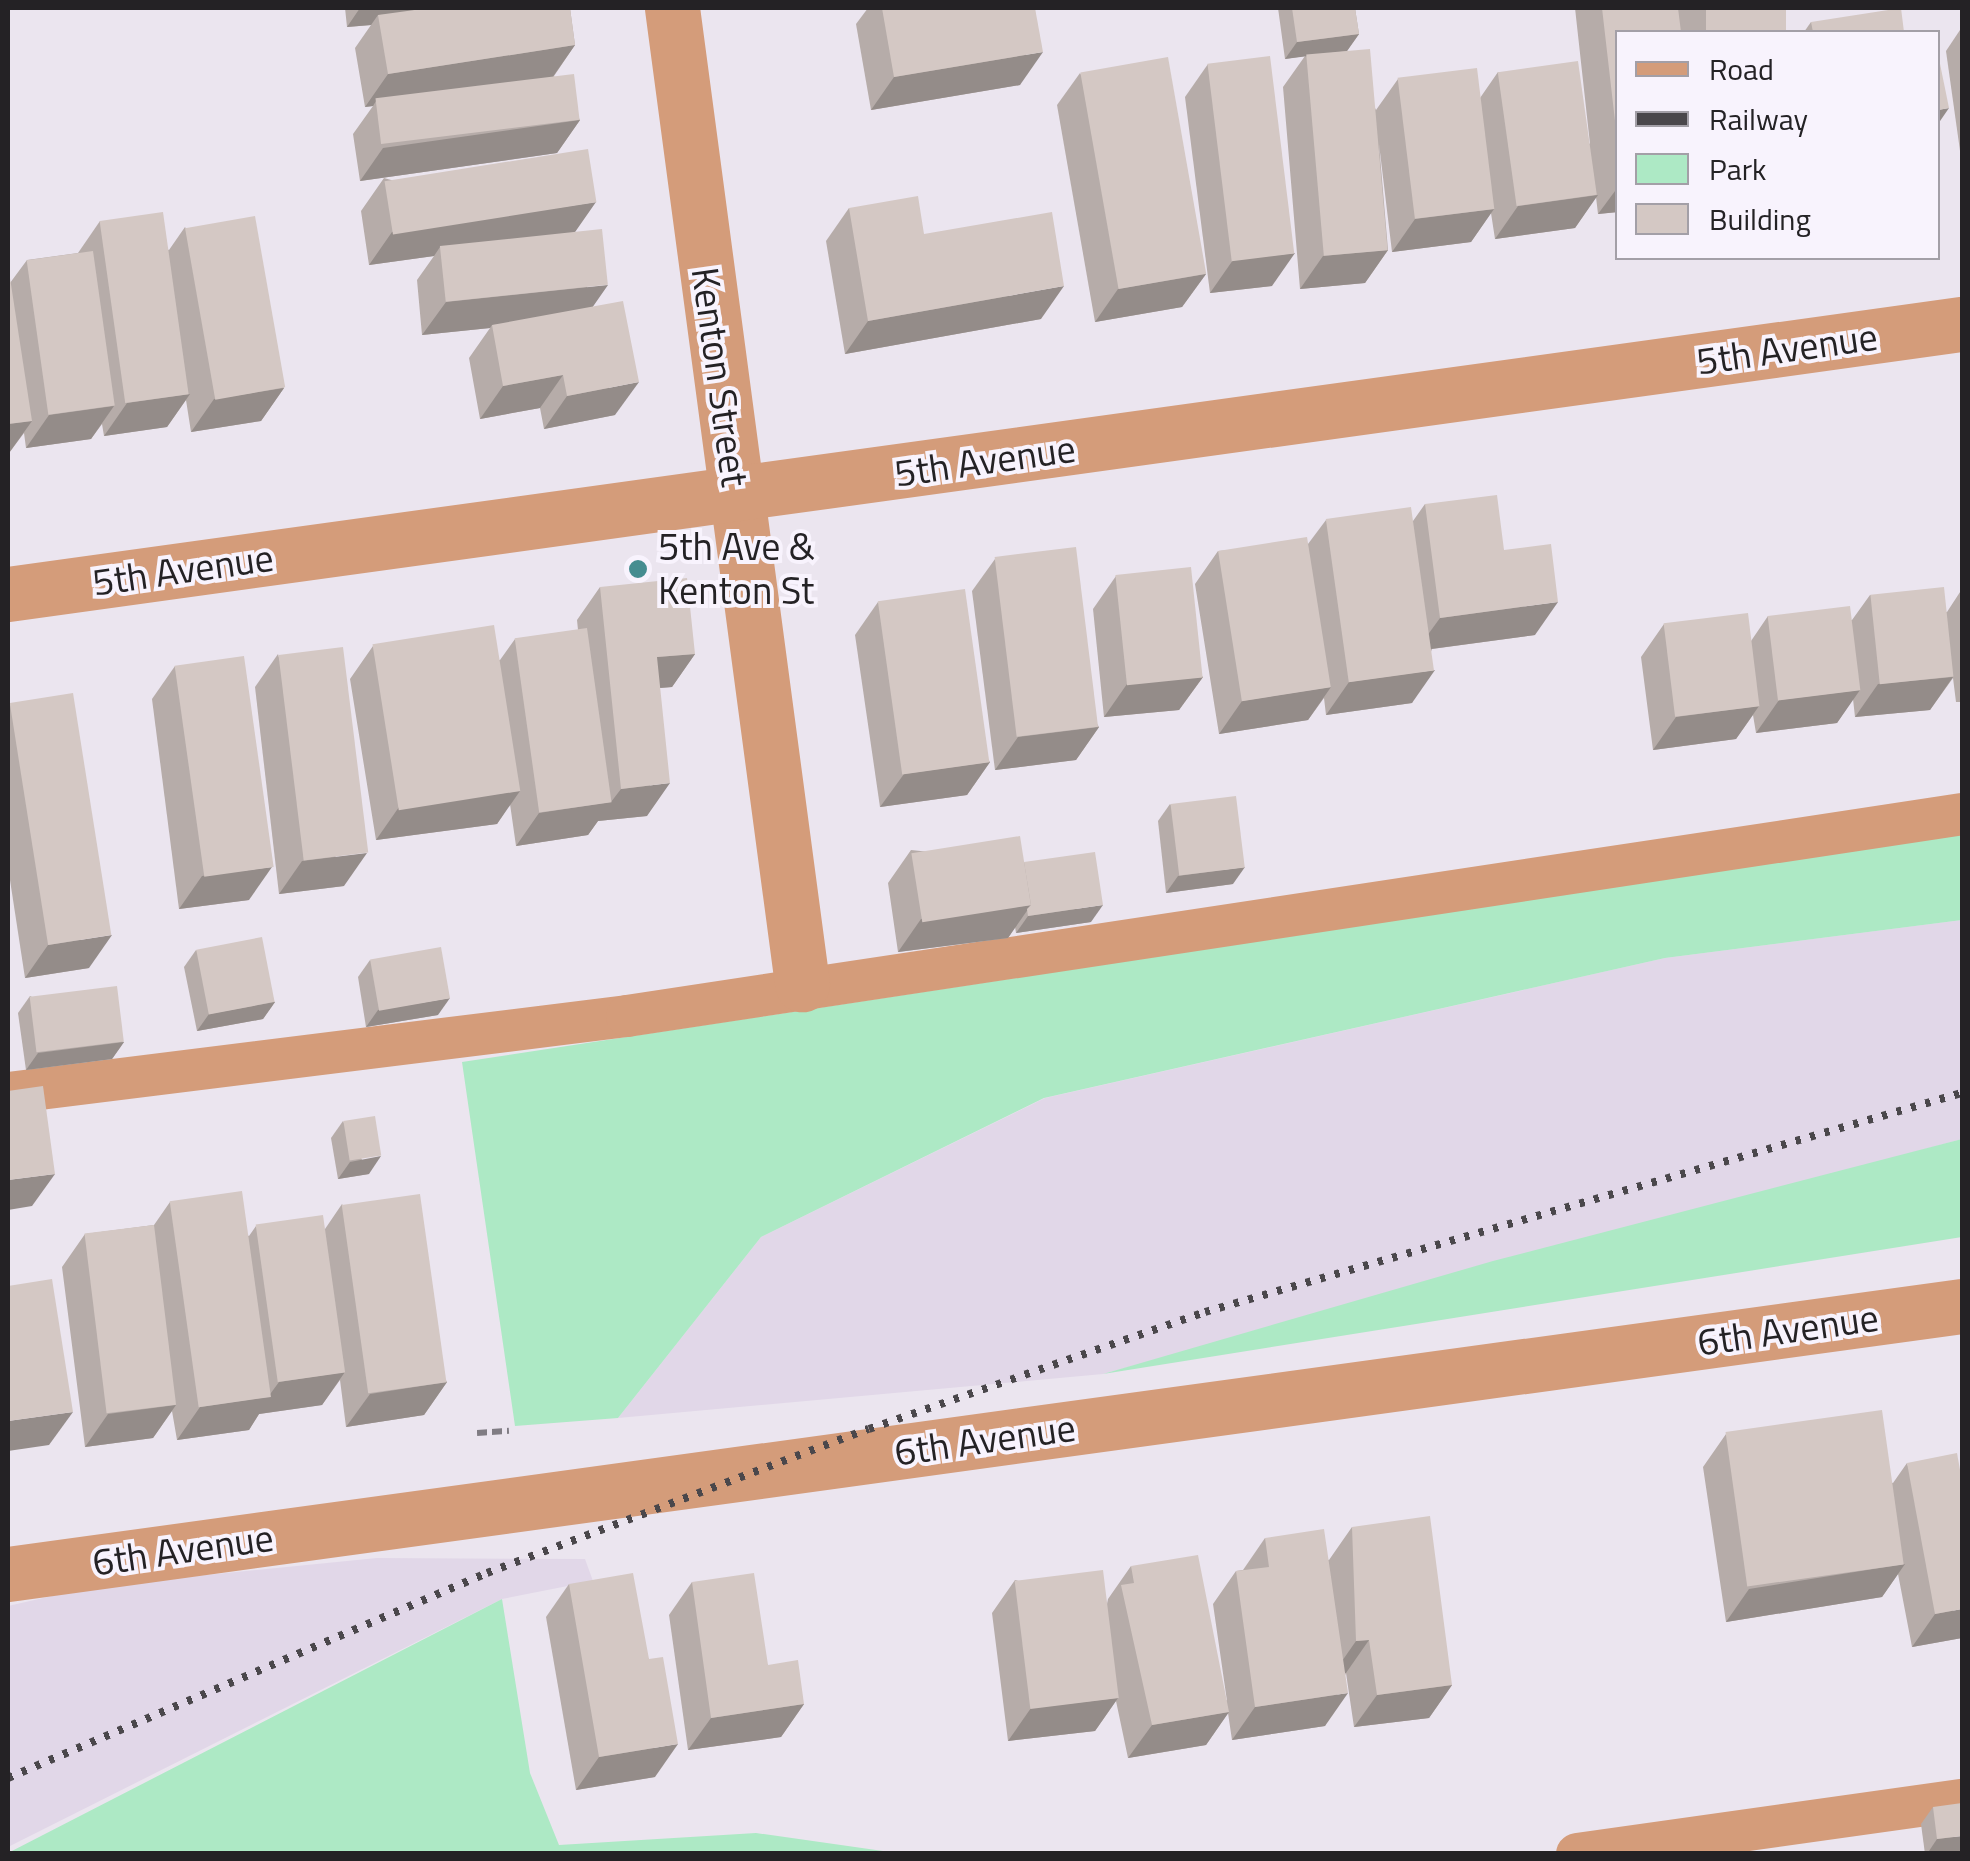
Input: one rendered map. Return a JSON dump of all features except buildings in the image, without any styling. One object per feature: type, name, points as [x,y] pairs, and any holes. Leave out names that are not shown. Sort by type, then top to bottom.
[{"type":"street","name":"Kenton Street","points":[[672,8],[802,984]]},
{"type":"street","name":"5th Avenue","points":[[8,594],[1962,324]]},
{"type":"street","name":"6th Avenue","points":[[8,1574],[1962,1306]]},
{"type":"lane","points":[[8,1093],[627,1016],[802,984],[1962,814]]},
{"type":"lane","points":[[1577,1854],[1962,1800]]},
{"type":"path","points":[[477,1432],[509,1431]]},
{"type":"shaded area","points":[[1962,920],[1962,1139],[1103,1374],[618,1418],[761,1237],[1045,1098],[1665,958]]},
{"type":"shaded area","points":[[377,1558],[585,1559],[593,1581],[502,1599],[8,1847],[8,1606],[96,1586]]},
{"type":"green space","points":[[1962,834],[1962,920],[1665,958],[1044,1098],[761,1237],[618,1418],[515,1426],[462,1062]]},
{"type":"green space","points":[[1962,1139],[1962,1237],[1103,1374],[1493,1261]]},
{"type":"green space","points":[[502,1599],[530,1773],[559,1845],[756,1833],[897,1853],[8,1853]]},
{"type":"railway","points":[[8,1778],[487,1573],[869,1429],[1205,1312],[1962,1093]]},
{"type":"place","name":"5th Ave & Kenton St","points":[[638,569]]}]
